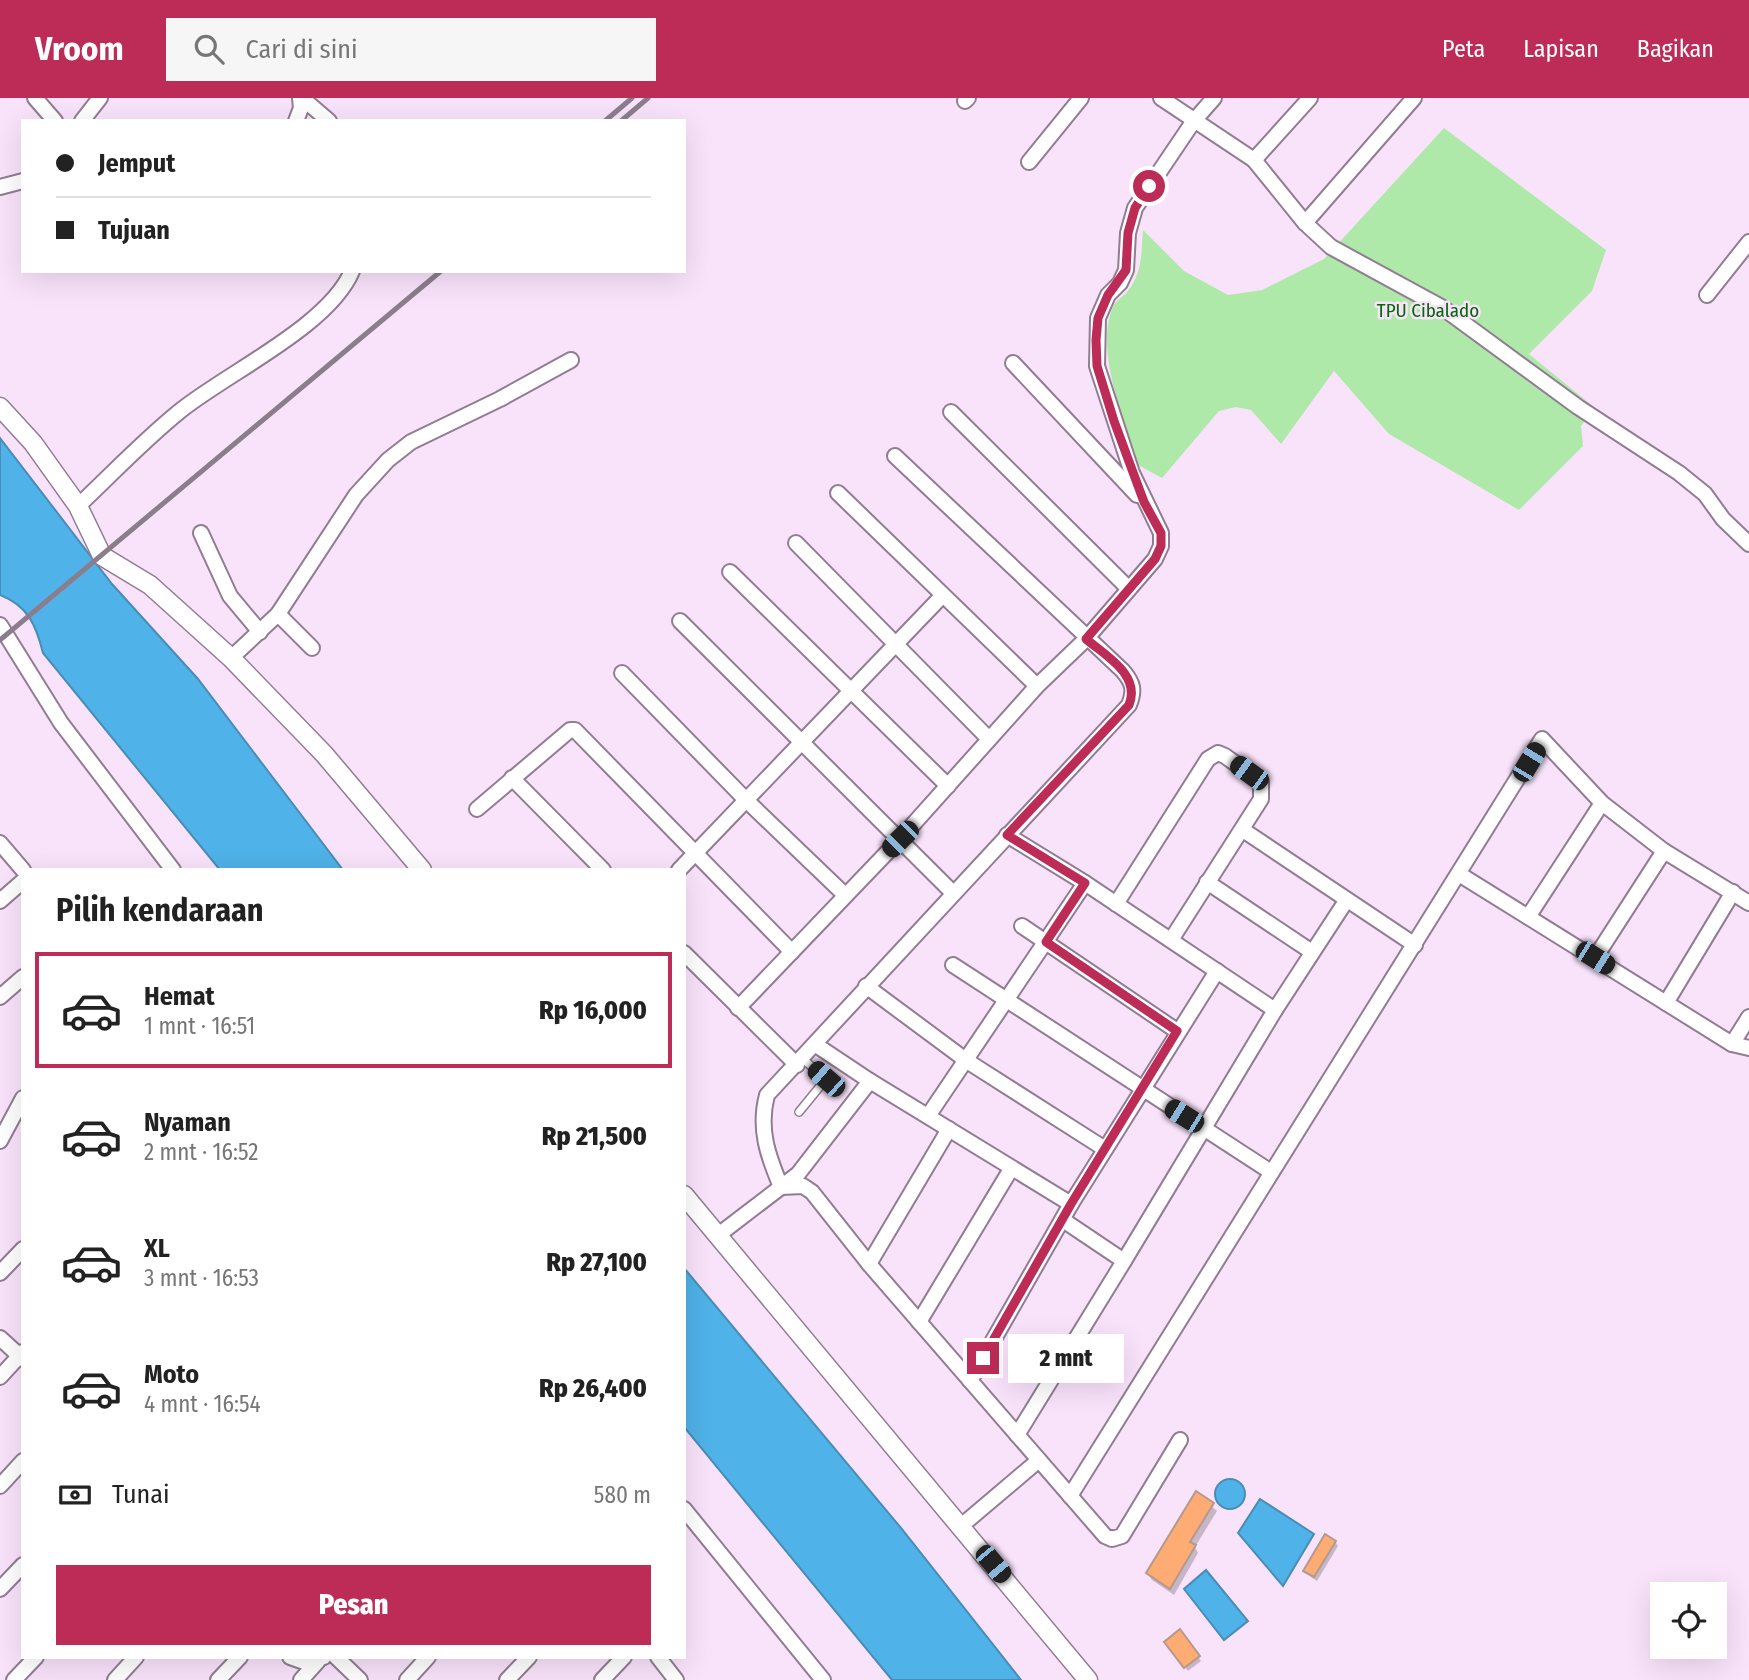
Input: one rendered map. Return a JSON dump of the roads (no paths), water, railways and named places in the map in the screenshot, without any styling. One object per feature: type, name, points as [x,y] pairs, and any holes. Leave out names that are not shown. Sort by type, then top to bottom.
[{"type":"street","points":[[35,98],[53,119]]},
{"type":"street","points":[[84,119],[100,98]]},
{"type":"street","points":[[297,119],[301,98]]},
{"type":"street","points":[[301,98],[327,119]]},
{"type":"street","points":[[1029,162],[1081,98]]},
{"type":"street","points":[[1161,98],[1193,122],[1254,160],[1305,223],[1331,247],[1443,308],[1578,407],[1679,473],[1705,494],[1723,519],[1749,544]]},
{"type":"street","points":[[1144,502],[1097,366],[1098,318],[1108,295],[1126,270],[1128,233],[1135,208],[1193,122],[1214,98]]},
{"type":"street","points":[[1254,160],[1310,98]]},
{"type":"street","points":[[1305,223],[1414,98]]},
{"type":"street","points":[[0,187],[21,182]]},
{"type":"street","points":[[1707,295],[1749,242]]},
{"type":"street","points":[[78,506],[179,412],[318,315],[340,294],[351,273]]},
{"type":"street","points":[[231,658],[278,614],[356,495],[388,460],[411,442],[572,360]]},
{"type":"street","points":[[738,1008],[900,839],[1037,686],[1086,639],[1155,559],[1161,546],[1156,519],[1144,502],[1013,363]]},
{"type":"street","points":[[0,407],[33,443],[78,506],[102,556],[150,585],[231,658],[324,754],[420,868]]},
{"type":"street","points":[[951,412],[1129,589]]},
{"type":"street","points":[[781,1187],[764,1142],[763,1111],[767,1096],[1129,705],[1133,688],[1129,679],[895,456]]},
{"type":"street","points":[[838,493],[1037,686]]},
{"type":"street","points":[[201,533],[230,596],[260,632]]},
{"type":"street","points":[[796,543],[989,739]]},
{"type":"street","points":[[730,572],[948,786]]},
{"type":"street","points":[[681,868],[942,596]]},
{"type":"street","points":[[278,614],[312,648]]},
{"type":"street","points":[[680,621],[953,893]]},
{"type":"street","points":[[0,625],[61,723],[171,868]]},
{"type":"street","points":[[622,673],[746,800],[845,895]]},
{"type":"street","points":[[477,809],[570,730],[575,730],[792,952]]},
{"type":"street","points":[[1070,1496],[1542,739],[1602,803],[1664,851],[1749,903]]},
{"type":"street","points":[[1116,904],[1213,754],[1225,755],[1263,787],[1261,799],[1171,940]]},
{"type":"street","points":[[512,778],[601,868]]},
{"type":"street","points":[[1528,917],[1602,803]]},
{"type":"street","points":[[1242,830],[1415,944]]},
{"type":"street","points":[[1007,835],[1085,883],[1275,1010]]},
{"type":"street","points":[[0,843],[21,868]]},
{"type":"street","points":[[1595,958],[1664,851]]},
{"type":"street","points":[[1459,874],[1732,1044],[1749,1048]]},
{"type":"street","points":[[1208,882],[1312,952]]},
{"type":"street","points":[[0,901],[21,883]]},
{"type":"street","points":[[928,1116],[1085,883]]},
{"type":"street","points":[[1666,1003],[1733,892]]},
{"type":"street","points":[[1017,1435],[1275,1010],[1346,901]]},
{"type":"street","points":[[1022,926],[1177,1031]]},
{"type":"street","points":[[686,955],[738,1008],[800,1062]]},
{"type":"street","points":[[953,965],[1271,1172]]},
{"type":"street","points":[[970,1381],[1071,1204],[1217,971]]},
{"type":"street","points":[[0,997],[21,979]]},
{"type":"street","points":[[866,986],[967,1061],[1105,1149]]},
{"type":"street","points":[[1732,1044],[1749,1017]]},
{"type":"street","points":[[816,1045],[1071,1204]]},
{"type":"street","points":[[717,1236],[781,1187],[811,1159],[870,1081]]},
{"type":"street","points":[[0,1141],[21,1102]]},
{"type":"street","points":[[869,1264],[949,1129]]},
{"type":"street","points":[[919,1322],[1011,1169]]},
{"type":"street","points":[[781,1187],[803,1186],[812,1192],[869,1264],[1105,1536],[1118,1539],[1122,1536],[1180,1440]]},
{"type":"street","points":[[686,1197],[1088,1680]]},
{"type":"street","points":[[1063,1220],[1124,1261]]},
{"type":"street","points":[[0,1273],[21,1251]]},
{"type":"street","points":[[0,1338],[21,1355]]},
{"type":"street","points":[[0,1377],[21,1357]]},
{"type":"street","points":[[961,1526],[1039,1460]]},
{"type":"street","points":[[0,1486],[21,1463]]},
{"type":"street","points":[[686,1511],[823,1680]]},
{"type":"street","points":[[0,1589],[21,1567]]},
{"type":"street","points":[[14,1680],[34,1659]]},
{"type":"street","points":[[115,1680],[134,1659]]},
{"type":"street","points":[[218,1680],[238,1659]]},
{"type":"street","points":[[296,1659],[304,1662],[321,1659]]},
{"type":"street","points":[[301,1680],[321,1659]]},
{"type":"street","points":[[338,1659],[360,1680]]},
{"type":"street","points":[[407,1680],[426,1659]]},
{"type":"street","points":[[507,1680],[527,1659]]},
{"type":"street","points":[[602,1680],[622,1659]]},
{"type":"street","points":[[660,1659],[676,1680]]},
{"type":"lane","points":[[799,1112],[826,1079],[800,1062]]},
{"type":"water","points":[[0,438],[112,584],[198,679],[341,868],[218,868],[43,653],[37,634],[24,611],[0,595]]},
{"type":"water","points":[[686,1270],[901,1528],[1021,1680],[892,1680],[686,1429]]},
{"type":"water","points":[[1230,1479],[1236,1480],[1244,1488],[1244,1500],[1236,1508],[1230,1509],[1224,1508],[1216,1500],[1215,1494],[1216,1488],[1224,1480]]},
{"type":"water","points":[[1260,1499],[1314,1534],[1283,1586],[1238,1533]]},
{"type":"water","points":[[1206,1570],[1248,1621],[1224,1640],[1184,1589]]},
{"type":"railway","points":[[607,119],[632,98]]},
{"type":"railway","points":[[623,119],[648,98]]},
{"type":"railway","points":[[0,640],[439,273]]},
{"type":"park label","name":"TPU Cibalado","points":[[1428,310]]}]
